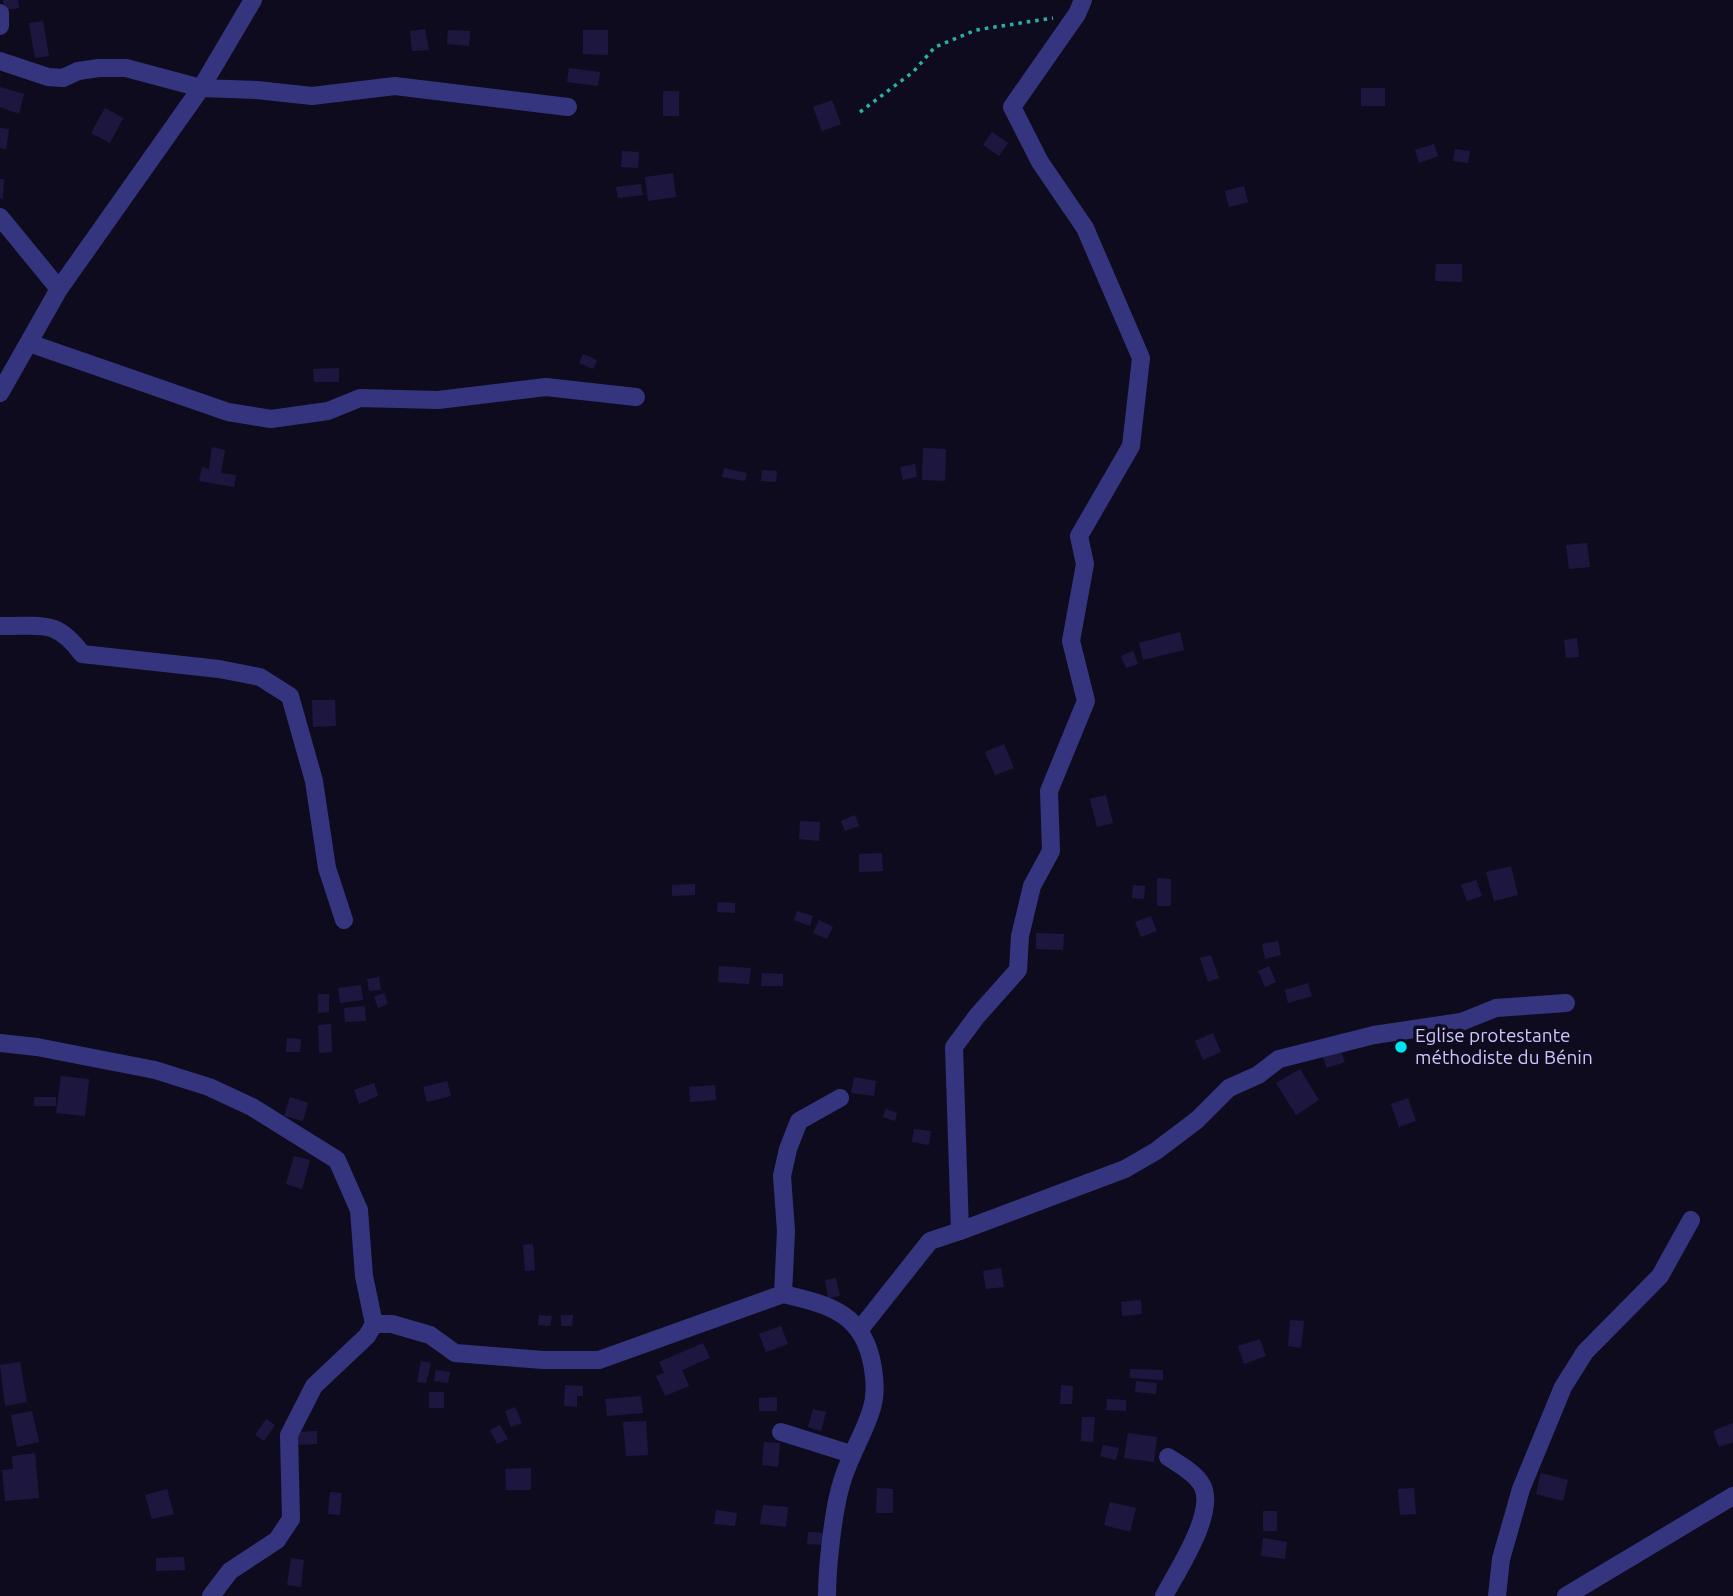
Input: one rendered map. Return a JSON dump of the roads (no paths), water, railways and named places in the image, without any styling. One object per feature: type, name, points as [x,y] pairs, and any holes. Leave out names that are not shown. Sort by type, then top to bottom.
[{"type":"street","points":[[0,393],[59,289],[201,88],[253,0]]},
{"type":"street","points":[[960,1231],[954,1046],[1017,970],[1020,936],[1032,886],[1051,851],[1049,792],[1086,701],[1072,641],[1085,564],[1079,536],[1131,446],[1141,358],[1085,228],[1040,162],[1012,107],[1080,7]]},
{"type":"street","points":[[0,13],[0,26]]},
{"type":"street","points":[[0,61],[48,77],[63,78],[78,71],[125,68],[201,88],[312,96],[395,86],[568,107]]},
{"type":"street","points":[[0,217],[59,289]]},
{"type":"street","points":[[29,344],[228,412],[271,419],[328,411],[360,398],[438,400],[546,387],[636,397]]},
{"type":"street","points":[[0,626],[54,626],[70,638],[82,654],[246,674],[260,677],[290,695],[314,780],[327,868],[344,920]]},
{"type":"street","points":[[861,1328],[930,1241],[1125,1169],[1197,1121],[1229,1088],[1258,1075],[1279,1059],[1374,1035],[1461,1022],[1496,1008],[1566,1003]]},
{"type":"street","points":[[0,1043],[37,1047],[155,1070],[209,1087],[252,1107],[337,1160],[359,1210],[364,1276],[374,1324],[367,1336],[314,1386],[289,1435],[291,1519],[277,1540],[230,1571],[211,1596]]},
{"type":"street","points":[[783,1294],[786,1231],[782,1176],[788,1149],[799,1121],[840,1098]]},
{"type":"street","points":[[1497,1596],[1502,1559],[1521,1489],[1563,1387],[1585,1352],[1660,1276],[1691,1220]]},
{"type":"street","points":[[374,1324],[392,1324],[430,1335],[456,1353],[543,1360],[599,1360],[783,1294],[814,1301],[842,1313],[861,1328],[872,1361],[876,1388],[872,1410],[851,1454],[839,1488],[827,1596]]},
{"type":"street","points":[[781,1432],[851,1454]]},
{"type":"street","points":[[1164,1596],[1197,1532],[1206,1503],[1203,1487],[1195,1476],[1168,1457]]},
{"type":"street","points":[[1566,1596],[1733,1496]]},
{"type":"place","name":"Eglise protestante méthodiste du Bénin","points":[[1401,1047]]}]
